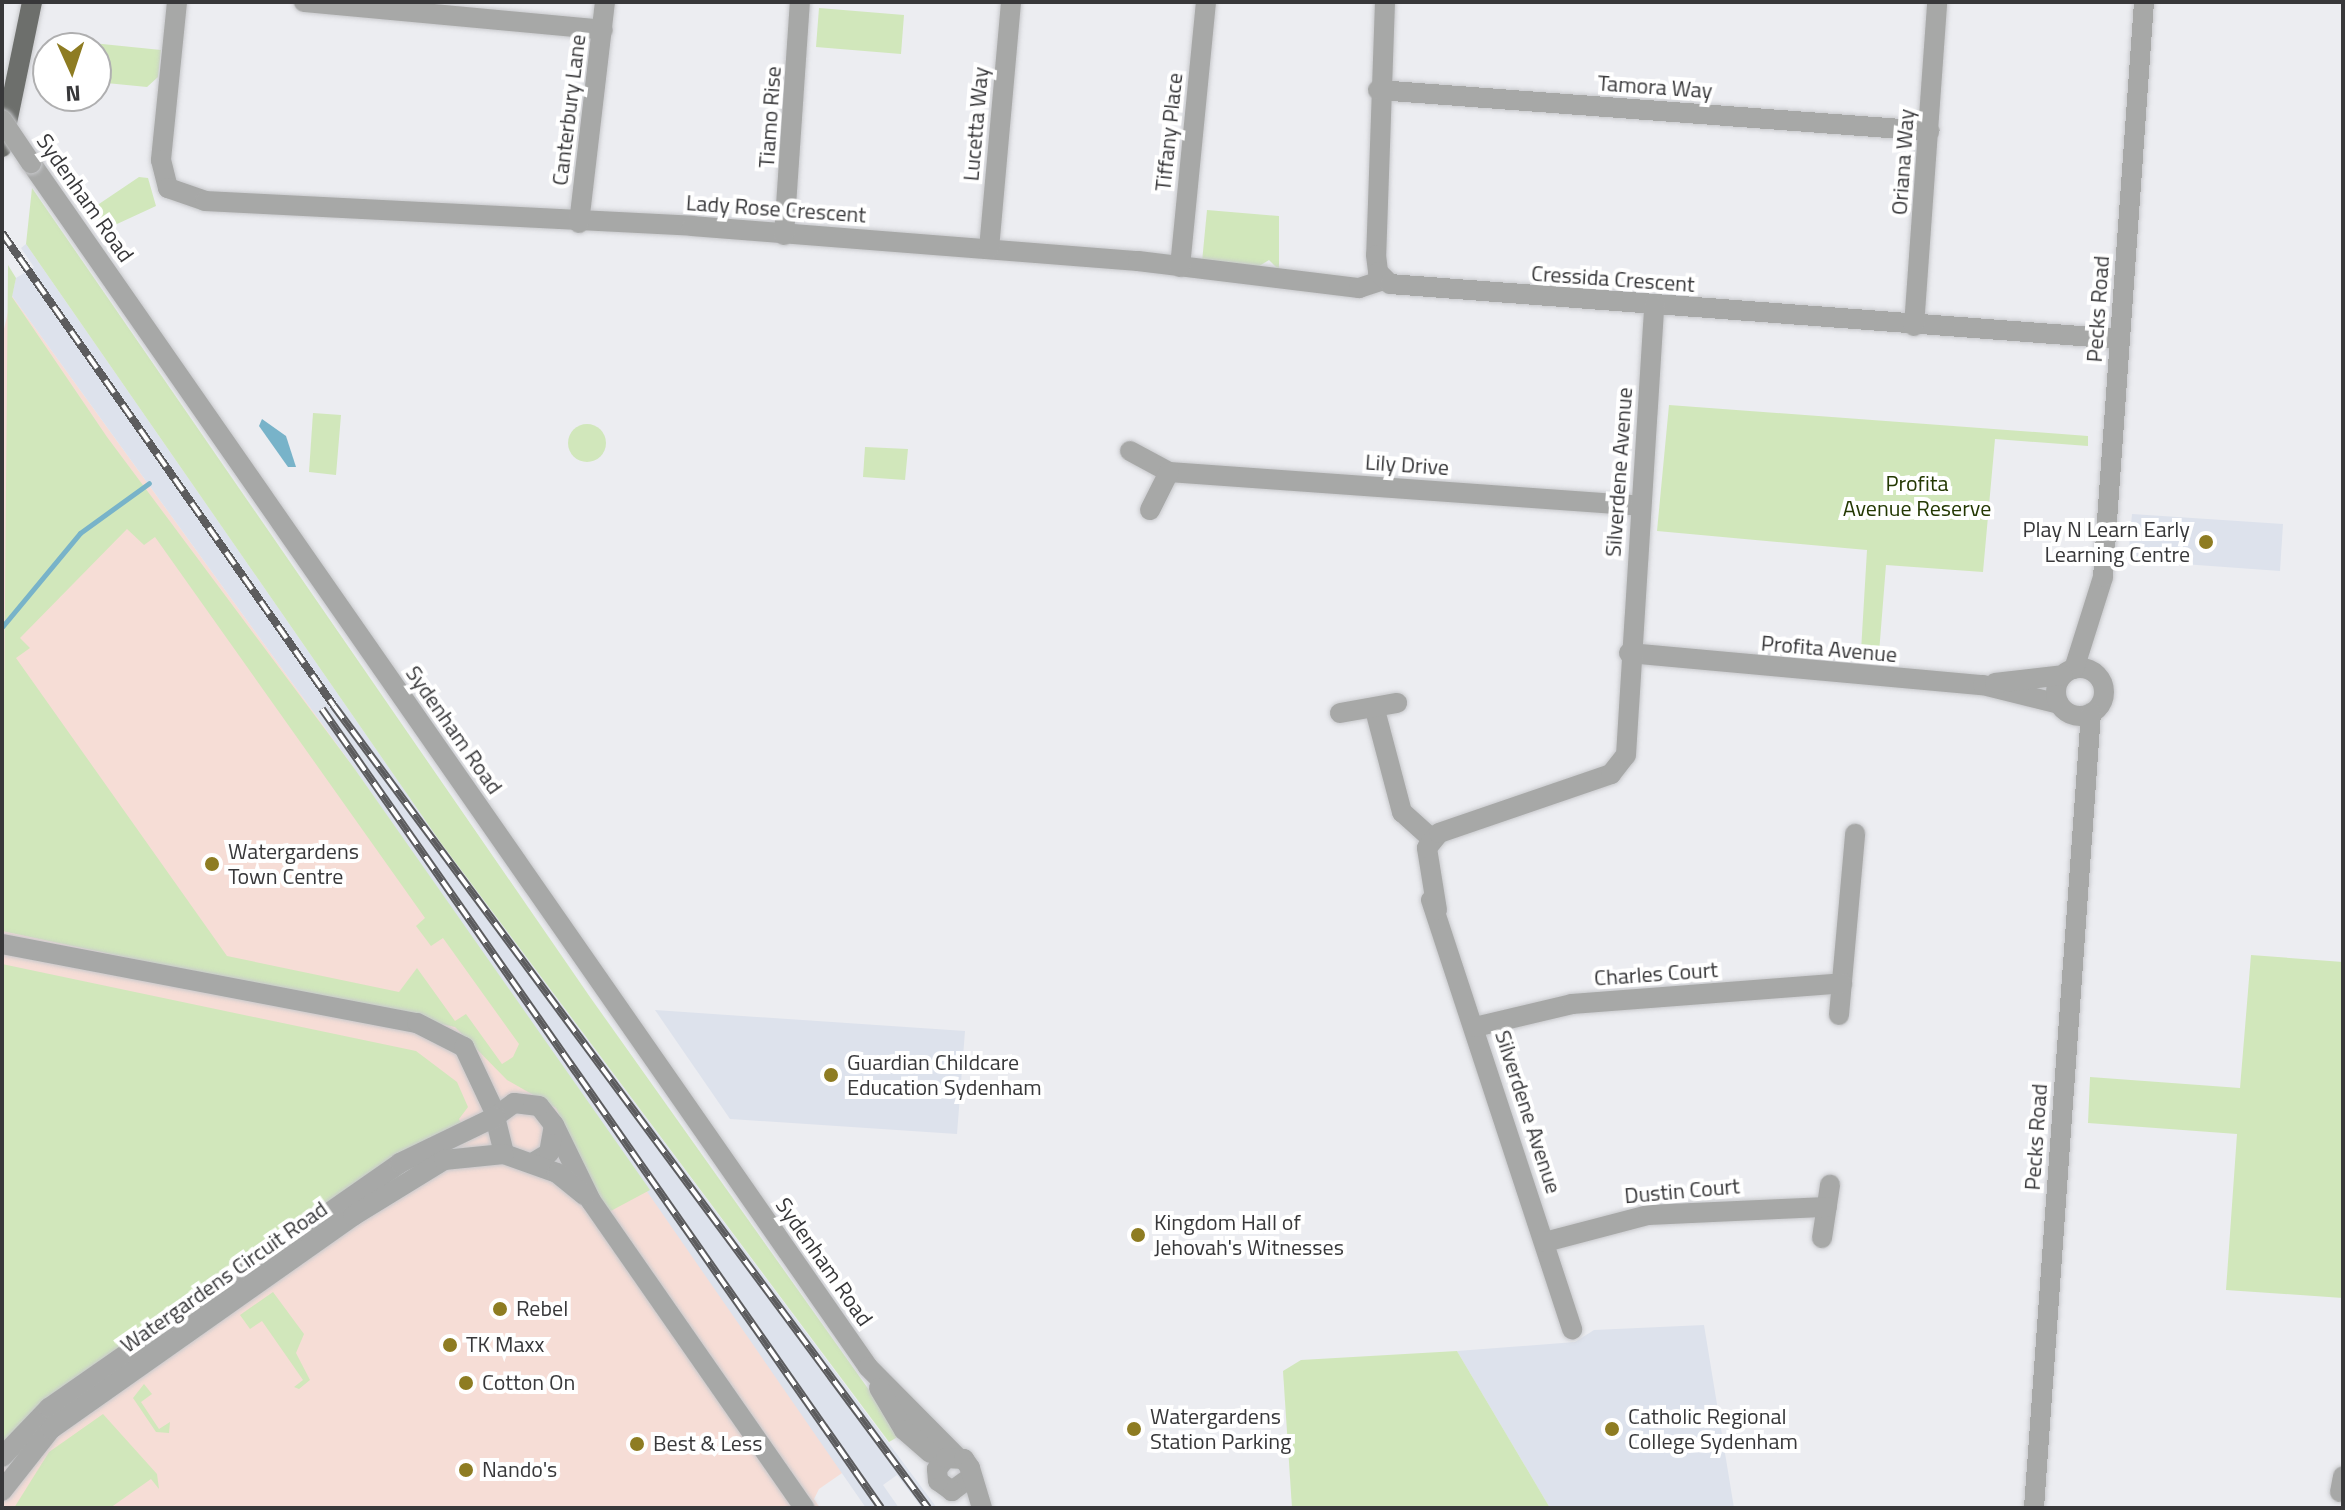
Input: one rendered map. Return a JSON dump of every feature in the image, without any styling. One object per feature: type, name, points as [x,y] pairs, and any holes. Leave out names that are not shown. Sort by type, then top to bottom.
[{"type":"main road","points":[[2,147],[32,2]]},
{"type":"street","name":"Lady Rose Crescent","points":[[177,2],[161,150],[168,188],[205,201],[989,249],[1342,284],[1380,276]]},
{"type":"street","points":[[304,2],[603,30]]},
{"type":"street","name":"Canterbury Lane","points":[[579,223],[605,2]]},
{"type":"street","name":"Tiamo Rise","points":[[784,235],[800,2]]},
{"type":"street","name":"Lucetta Way","points":[[989,249],[1011,2]]},
{"type":"street","name":"Tiffany Place","points":[[1180,267],[1206,2]]},
{"type":"street","points":[[1380,276],[1378,90],[1385,2]]},
{"type":"street","name":"Oriana Way","points":[[1914,326],[1937,2]]},
{"type":"street","name":"Pecks Road","points":[[2034,1508],[2085,769],[2091,713],[2103,698],[2097,675],[2095,619],[2120,339],[2144,2]]},
{"type":"street","name":"Tamora Way","points":[[1378,90],[1929,131]]},
{"type":"street","name":"Sydenham Road","points":[[2,120],[868,1367],[893,1414],[927,1448],[937,1469]]},
{"type":"street","name":"Cressida Crescent","points":[[1380,276],[1405,288],[2120,339]]},
{"type":"street","name":"Silverdene Avenue","points":[[1572,1329],[1437,910],[1418,864],[1435,824],[1560,788],[1610,762],[1626,689],[1629,658],[1654,306]]},
{"type":"street","name":"Lily Drive","points":[[1130,451],[1169,472],[1641,506]]},
{"type":"street","points":[[1150,510],[1169,472]]},
{"type":"street","name":"Pecks Road","points":[[2085,769],[2063,708],[2068,672],[2095,619]]},
{"type":"street","name":"Profita Avenue","points":[[1629,658],[1983,685],[2091,713]]},
{"type":"street","points":[[2068,672],[2097,675]]},
{"type":"street","name":"Profita Avenue","points":[[1983,685],[2068,672]]},
{"type":"street","points":[[1340,713],[1375,710],[1397,703]]},
{"type":"street","points":[[1375,710],[1402,812],[1428,836]]},
{"type":"street","points":[[1839,1015],[1855,834]]},
{"type":"street","points":[[4,943],[417,1023],[451,1037],[469,1056],[531,1102],[554,1125],[591,1201],[804,1508]]},
{"type":"street","name":"Charles Court","points":[[1475,1027],[1572,1004],[1842,983]]},
{"type":"street","points":[[469,1056],[496,1116],[504,1154],[534,1162],[591,1201]]},
{"type":"street","points":[[496,1116],[531,1102]]},
{"type":"street","name":"Watergardens Circuit Road","points":[[2,1457],[49,1408],[400,1163],[496,1116]]},
{"type":"street","points":[[534,1162],[549,1153],[554,1125]]},
{"type":"street","name":"Watergardens Circuit Road","points":[[2,1491],[51,1429],[353,1216],[444,1160],[504,1154]]},
{"type":"street","points":[[1822,1238],[1830,1185]]},
{"type":"street","name":"Dustin Court","points":[[1545,1242],[1648,1215],[1827,1207]]},
{"type":"street","name":"Sydenham Road","points":[[868,1367],[956,1456]]},
{"type":"street","points":[[968,1508],[938,1481],[937,1469],[956,1456],[968,1463],[982,1508]]},
{"type":"street","points":[[952,1491],[971,1477]]},
{"type":"shaded area","points":[[26,244],[441,843],[937,1508],[922,1508],[897,1475],[883,1485],[899,1508],[866,1508],[354,768],[12,296],[16,278],[34,267],[21,248]]},
{"type":"shaded area","name":"Watergardens Town Centre","points":[[12,296],[354,768],[845,1471],[819,1489],[814,1499],[820,1508],[2,1508],[2,337]]},
{"type":"shaded area","name":"Play N Learn Early Learning Centre","points":[[2132,514],[2283,524],[2280,571],[2128,560]]},
{"type":"shaded area","name":"Guardian Childcare Education Sydenham","points":[[655,1010],[965,1031],[957,1134],[730,1119]]},
{"type":"shaded area","name":"Catholic Regional College Sydenham","points":[[1704,1325],[1734,1508],[1550,1508],[1457,1351],[1575,1342],[1594,1330]]},
{"type":"green space","points":[[819,8],[904,15],[901,54],[816,47]]},
{"type":"green space","points":[[112,45],[161,50],[158,77],[147,87],[112,84]]},
{"type":"green space","points":[[48,138],[96,206],[139,177],[148,178],[156,206],[104,230],[43,142]]},
{"type":"green space","points":[[32,188],[590,997],[901,1435],[889,1442],[441,843],[26,244]]},
{"type":"green space","points":[[1207,210],[1279,216],[1279,270],[1269,260],[1256,268],[1202,262]]},
{"type":"green space","points":[[8,265],[16,278],[12,297],[107,437],[354,768],[650,1190],[607,1213],[556,1108],[507,1080],[455,1027],[2,931]],"holes":[[[127,529],[144,545],[155,537],[425,918],[416,926],[431,946],[443,938],[519,1044],[513,1057],[502,1064],[466,1014],[455,1021],[417,968],[399,992],[227,956],[16,658],[30,648],[20,638]]]},
{"type":"green space","name":"Profita Avenue Reserve","points":[[1669,405],[2088,436],[2088,446],[1995,439],[1983,572],[1886,565],[1879,653],[1861,651],[1867,550],[1657,531]]},
{"type":"green space","points":[[313,413],[341,415],[336,475],[309,472]]},
{"type":"green space","points":[[587,424],[601,429],[606,443],[601,457],[587,462],[573,457],[568,443],[573,429]]},
{"type":"green space","points":[[865,447],[908,449],[905,480],[863,477]]},
{"type":"green space","points":[[2251,955],[2343,962],[2343,1298],[2226,1290],[2237,1134],[2088,1123],[2090,1077],[2240,1088]]},
{"type":"green space","points":[[2,964],[416,1051],[457,1082],[468,1107],[459,1119],[462,1126],[2,1447]]},
{"type":"green space","points":[[273,1292],[304,1334],[296,1353],[310,1380],[299,1389],[294,1387],[303,1380],[262,1321],[250,1329],[240,1315]]},
{"type":"green space","points":[[1457,1351],[1550,1508],[1292,1508],[1283,1371],[1301,1360]]},
{"type":"green space","points":[[144,1384],[152,1394],[141,1402],[159,1429],[170,1422],[169,1433],[156,1432],[133,1398]]},
{"type":"green space","points":[[103,1414],[157,1474],[159,1489],[151,1479],[110,1508],[14,1508],[49,1452]]},
{"type":"water","points":[[262,419],[286,436],[296,467],[288,467],[259,426]]},
{"type":"waterway","points":[[2,627],[80,533],[149,483]]},
{"type":"railway","points":[[2,233],[334,706],[928,1508]]},
{"type":"railway","points":[[322,709],[881,1508]]},
{"type":"place","name":"Play N Learn Early Learning Centre","points":[[2206,542]]},
{"type":"place","name":"Watergardens Town Centre","points":[[212,864]]},
{"type":"place","name":"Guardian Childcare Education Sydenham","points":[[831,1075]]},
{"type":"place","name":"Kingdom Hall of Jehovah's Witnesses","points":[[1138,1235]]},
{"type":"place","name":"Rebel","points":[[500,1309]]},
{"type":"place","name":"TK Maxx","points":[[450,1345]]},
{"type":"place","name":"Cotton On","points":[[466,1383]]},
{"type":"place","name":"Watergardens Station Parking","points":[[1134,1429]]},
{"type":"place","name":"Catholic Regional College Sydenham","points":[[1612,1429]]},
{"type":"place","name":"Best & Less","points":[[637,1444]]},
{"type":"place","name":"Nando's","points":[[466,1470]]}]
